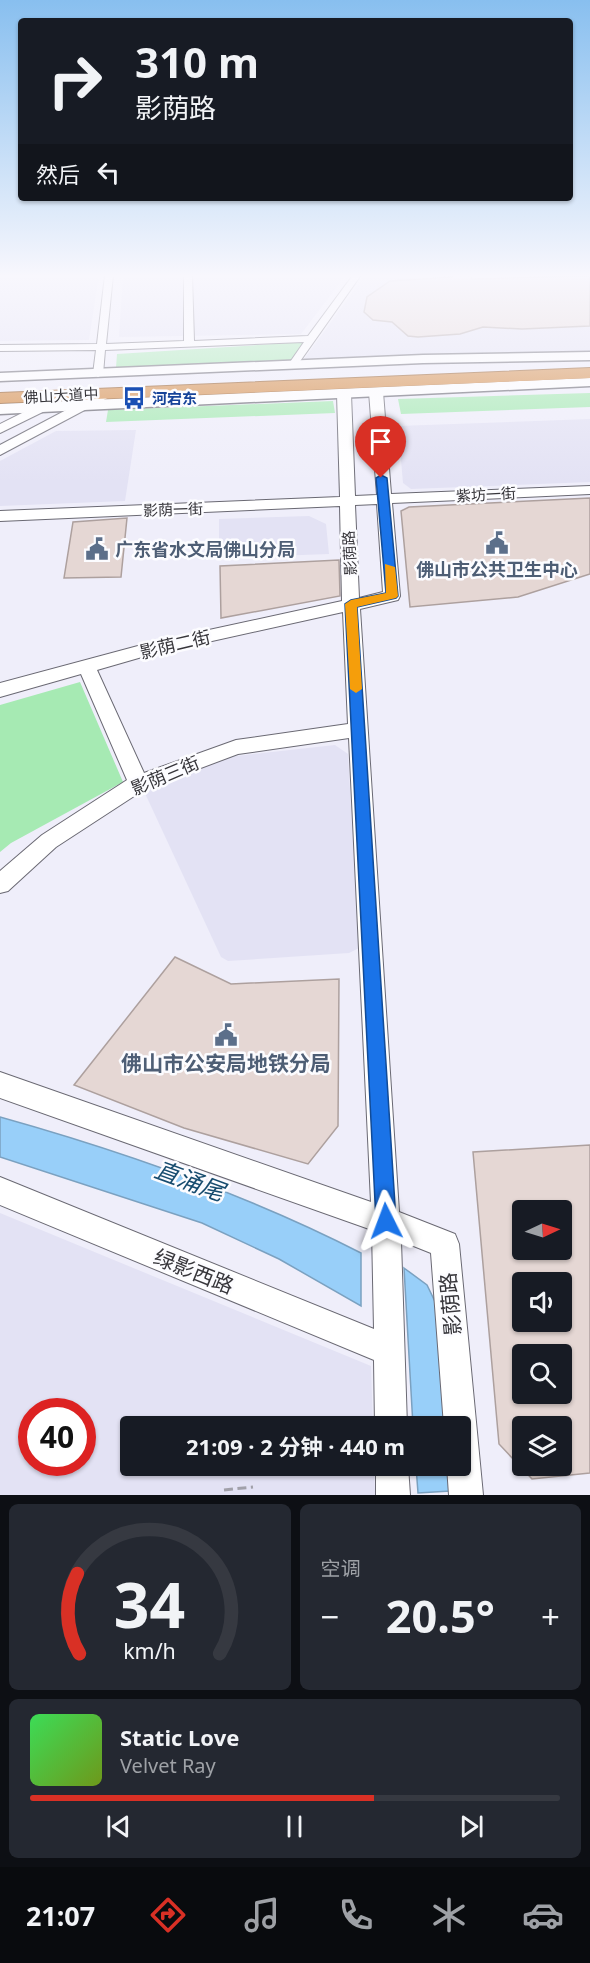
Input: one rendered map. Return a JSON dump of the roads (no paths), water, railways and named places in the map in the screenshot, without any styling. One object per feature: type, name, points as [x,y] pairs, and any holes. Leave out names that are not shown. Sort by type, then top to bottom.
[{"type":"highway","points":[[401,376],[534,359]]},
{"type":"highway","name":"佛山大道中","points":[[0,398],[590,366]]},
{"type":"highway","name":"佛山大道中","points":[[0,389],[401,376],[590,373]]},
{"type":"highway","points":[[401,376],[522,384]]},
{"type":"main road","points":[[0,378],[423,359],[534,359],[590,356]]},
{"type":"main road","name":"佛山大道中","points":[[0,409],[590,382]]},
{"type":"street","points":[[0,348],[167,345]]},
{"type":"street","points":[[292,365],[307,345]]},
{"type":"street","points":[[98,374],[101,347]]},
{"type":"street","name":"影荫路","points":[[351,604],[392,596],[376,392]]},
{"type":"street","points":[[0,451],[106,393]]},
{"type":"street","name":"影荫路","points":[[344,394],[351,604],[386,1221],[391,1416]]},
{"type":"street","points":[[0,429],[67,395]]},
{"type":"street","name":"紫坊一街","points":[[346,501],[590,490]]},
{"type":"street","name":"影荫一街","points":[[0,516],[346,501]]},
{"type":"street","name":"影荫二街","points":[[0,690],[86,665],[351,604]]},
{"type":"street","points":[[86,665],[138,783]]},
{"type":"street","name":"影荫三街","points":[[0,884],[49,841],[138,783],[236,747],[358,730]]},
{"type":"street","points":[[0,1085],[386,1221]]},
{"type":"street","name":"绿影西路","points":[[0,1191],[389,1351]]},
{"type":"street","name":"影荫路","points":[[386,1221],[445,1244],[459,1416]]},
{"type":"street","points":[[392,1476],[393,1495]]},
{"type":"street","name":"影荫路","points":[[464,1476],[466,1495]]},
{"type":"water","name":"直涌尾","points":[[0,1117],[184,1176],[274,1212],[361,1253],[361,1306],[279,1259],[202,1223],[0,1157]]},
{"type":"water","points":[[404,1268],[427,1285],[440,1312],[445,1416],[412,1416]]},
{"type":"water","points":[[417,1476],[449,1476],[450,1491],[418,1493]]},
{"type":"place","name":"河宕东","points":[[134,398]]},
{"type":"place","name":"佛山市公共卫生中心","points":[[497,543]]},
{"type":"place","name":"广东省水文局佛山分局","points":[[97,549]]},
{"type":"place","name":"佛山市公安局地铁分局","points":[[226,1035]]}]
